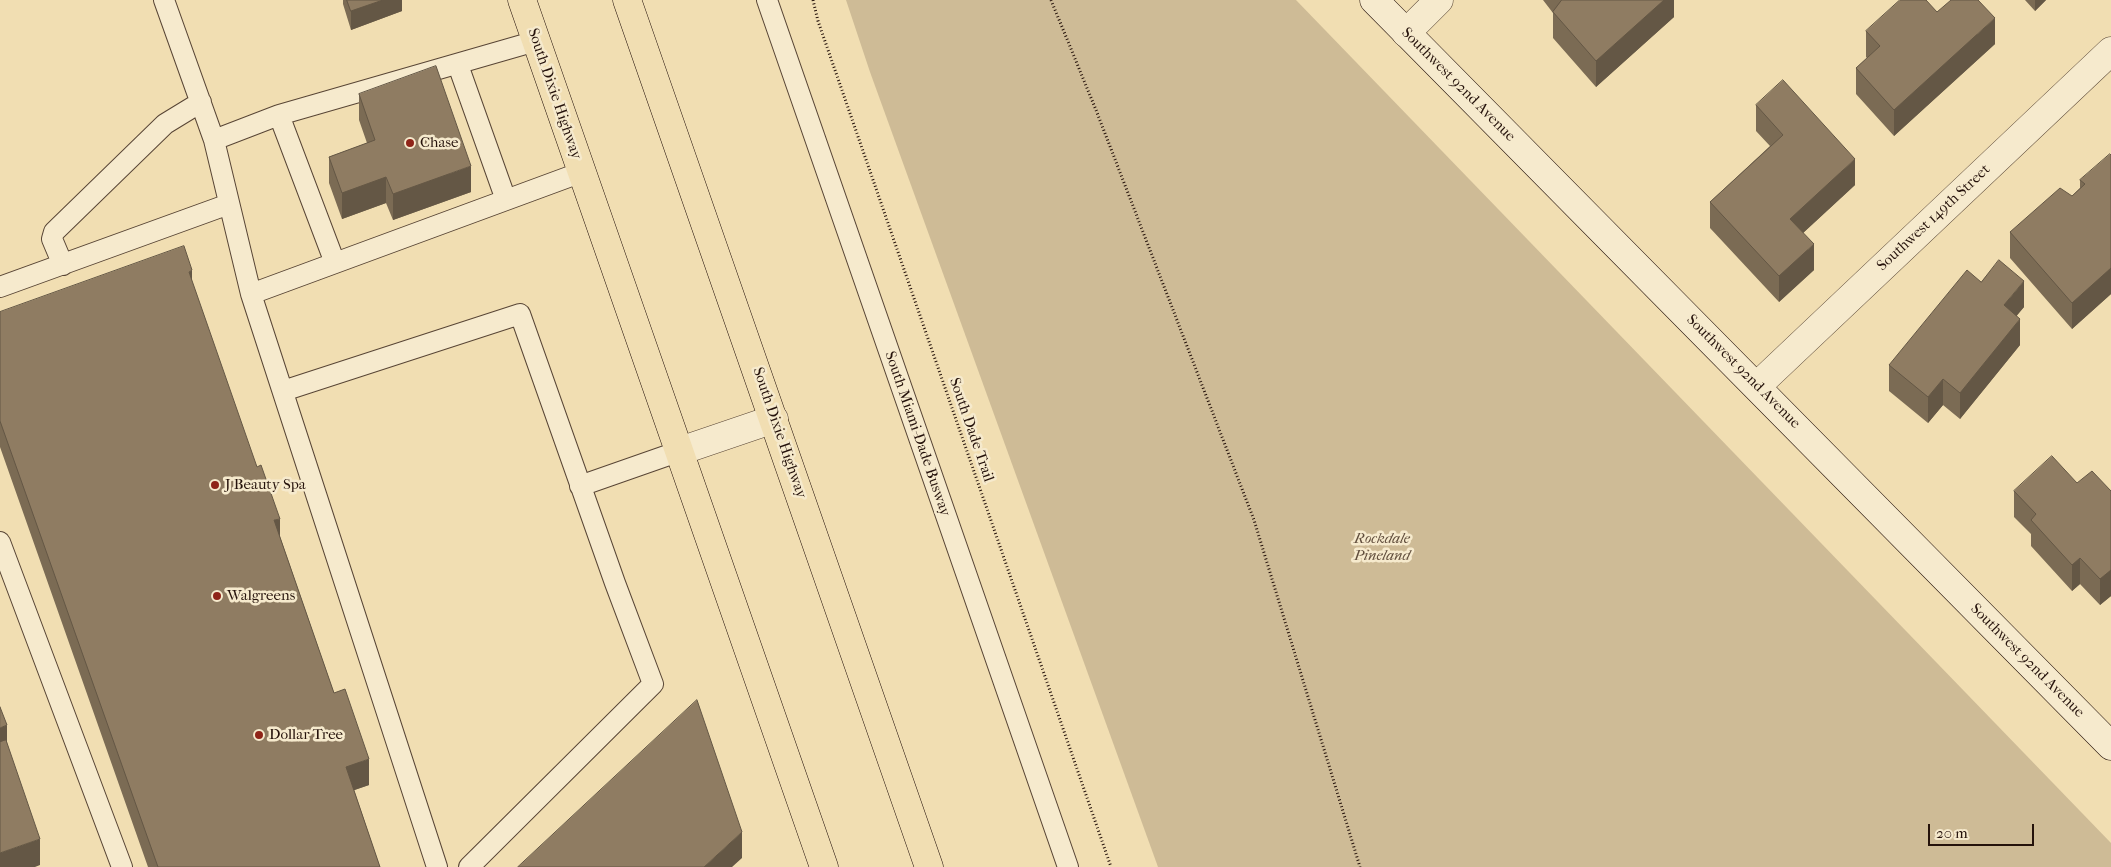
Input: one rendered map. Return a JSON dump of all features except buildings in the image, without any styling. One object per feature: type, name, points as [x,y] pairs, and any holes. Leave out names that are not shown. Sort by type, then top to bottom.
[{"type":"highway","name":"South Dixie Highway","points":[[522,0],[680,450],[819,865]]},
{"type":"highway","name":"South Dixie Highway","points":[[627,0],[929,867]]},
{"type":"street","name":"Southwest 92nd Avenue","points":[[1374,0],[2111,746]]},
{"type":"street","points":[[1406,33],[1439,0]]},
{"type":"street","name":"Southwest 149th Street","points":[[1757,386],[2111,51]]},
{"type":"street","points":[[680,450],[774,419]]},
{"type":"lane","points":[[164,0],[214,140],[251,294],[438,867]]},
{"type":"lane","name":"South Miami-Dade Busway","points":[[767,0],[1068,867]]},
{"type":"lane","points":[[214,140],[279,115],[536,41]]},
{"type":"lane","points":[[458,65],[506,200]]},
{"type":"lane","points":[[63,265],[52,239],[54,232],[165,124],[201,102]]},
{"type":"lane","points":[[279,115],[335,263]]},
{"type":"lane","points":[[251,294],[582,172]]},
{"type":"lane","points":[[0,286],[229,204]]},
{"type":"lane","points":[[283,391],[520,314],[580,486],[653,684],[469,867]]},
{"type":"lane","points":[[580,486],[680,450]]},
{"type":"lane","points":[[0,542],[122,867]]},
{"type":"path","name":"South Dade Trail","points":[[813,0],[821,31],[1111,867]]},
{"type":"path","points":[[1051,0],[1100,119],[1254,520],[1360,867]]},
{"type":"green space","name":"Rockdale Pineland","points":[[846,0],[1296,0],[2111,843],[2111,867],[1158,867],[870,72]]},
{"type":"place","name":"Chase","points":[[410,143]]},
{"type":"place","name":"J Beauty Spa","points":[[215,485]]},
{"type":"place","name":"Walgreens","points":[[217,596]]},
{"type":"place","name":"Dollar Tree","points":[[259,735]]}]
